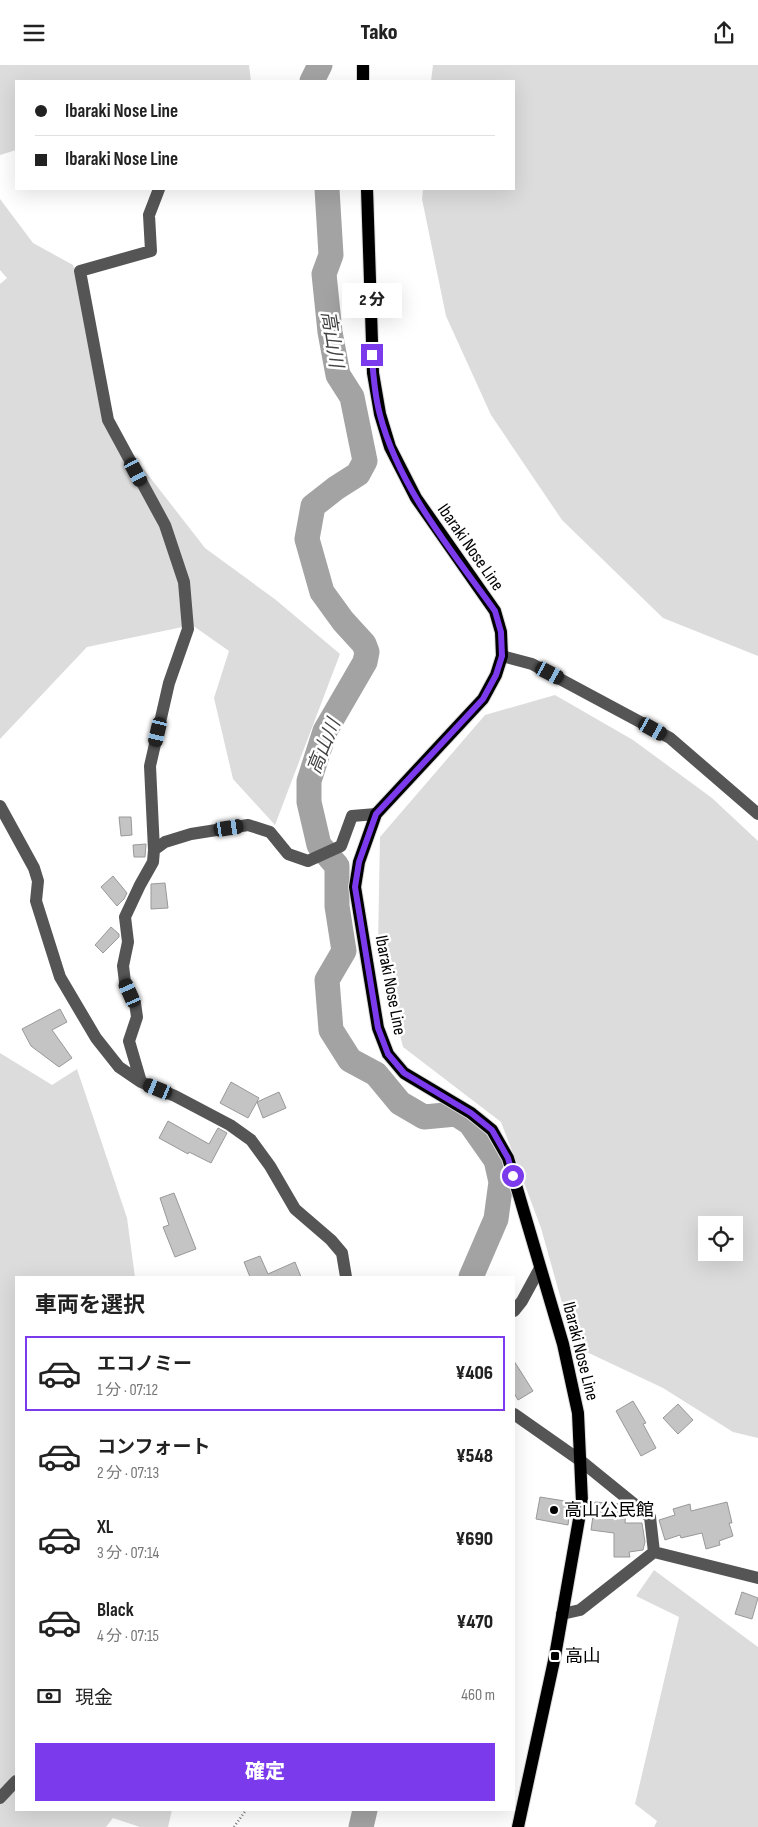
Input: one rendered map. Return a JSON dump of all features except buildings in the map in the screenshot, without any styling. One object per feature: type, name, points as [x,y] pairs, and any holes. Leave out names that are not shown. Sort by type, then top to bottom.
[{"type":"main road","points":[[363,65],[363,80]]},
{"type":"main road","name":"Ibaraki Nose Line","points":[[367,190],[373,373],[380,414],[390,447],[416,498],[495,611],[501,632],[502,656],[496,675],[483,699],[376,814],[359,862],[355,887],[378,1028],[388,1054],[404,1073],[471,1113],[492,1130],[508,1158],[562,1344],[578,1413],[582,1502],[555,1656],[518,1827]]},
{"type":"street","points":[[141,1082],[129,1041],[137,1017],[135,1003],[126,982],[123,966],[128,941],[125,917],[153,862],[150,766],[169,683],[188,629],[184,581],[165,525],[108,420],[80,271],[151,251],[149,215],[159,190]]},
{"type":"street","points":[[502,656],[532,664],[670,738],[758,814]]},
{"type":"street","points":[[0,806],[34,868],[38,881],[36,901],[60,977],[102,1045],[118,1067],[141,1082],[175,1096],[230,1125],[251,1140],[270,1166],[295,1209],[331,1240],[342,1253],[346,1276]]},
{"type":"street","points":[[154,850],[165,842],[190,834],[248,825],[270,832],[288,854],[308,861],[341,846],[352,816],[376,814]]},
{"type":"street","points":[[515,1310],[522,1301],[540,1268]]},
{"type":"street","points":[[515,1414],[581,1461],[650,1517],[654,1551]]},
{"type":"street","points":[[654,1551],[758,1578]]},
{"type":"street","points":[[562,1614],[580,1610],[654,1551]]},
{"type":"street","points":[[0,1798],[15,1782]]},
{"type":"path","points":[[234,1827],[245,1811]]},
{"type":"shaded area","points":[[0,65],[249,65],[251,80],[15,80],[15,150],[0,155]]},
{"type":"shaded area","points":[[433,65],[758,65],[758,656],[663,618],[562,520],[491,415],[446,316],[422,199],[423,190],[515,190],[515,80],[431,80]]},
{"type":"shaded area","points":[[0,199],[33,243],[73,265],[114,431],[205,548],[276,600],[340,654],[275,825],[233,779],[214,698],[229,651],[192,625],[87,647],[0,739],[0,284],[7,278],[0,270]]},
{"type":"shaded area","points":[[555,695],[633,740],[712,798],[758,841],[758,1438],[733,1432],[663,1388],[574,1346],[541,1228],[501,1122],[403,1047],[378,945],[380,837],[485,715]]},
{"type":"shaded area","points":[[0,1053],[52,1085],[77,1069],[127,1218],[135,1276],[15,1276],[15,1811],[172,1811],[168,1827],[140,1827],[113,1818],[106,1827],[0,1827]]},
{"type":"shaded area","points":[[654,1570],[758,1647],[758,1827],[654,1827],[657,1821],[635,1804],[679,1617],[636,1596]]},
{"type":"waterway","name":"高山川","points":[[312,80],[320,65]]},
{"type":"waterway","name":"高山川","points":[[327,190],[331,255],[324,274],[330,332],[338,375],[352,397],[365,461],[358,474],[313,506],[307,539],[322,592],[343,621],[364,644],[367,652],[365,662],[325,731],[309,781],[309,802],[319,845],[337,866],[337,906],[344,951],[327,980],[331,1030],[350,1060],[376,1074],[400,1103],[424,1117],[456,1114],[470,1123],[496,1160],[501,1182],[496,1219],[471,1276]]},
{"type":"waterway","name":"高山川","points":[[361,1827],[365,1811]]},
{"type":"place","name":"高山公民館","points":[[554,1510]]},
{"type":"place","name":"高山","points":[[555,1656]]},
{"type":"route","points":[[372,355],[380,414],[390,447],[416,498],[495,611],[501,632],[502,656],[496,675],[483,699],[376,814],[359,862],[355,887],[378,1028],[388,1054],[404,1073],[471,1113],[492,1130],[508,1158],[513,1176]]}]
